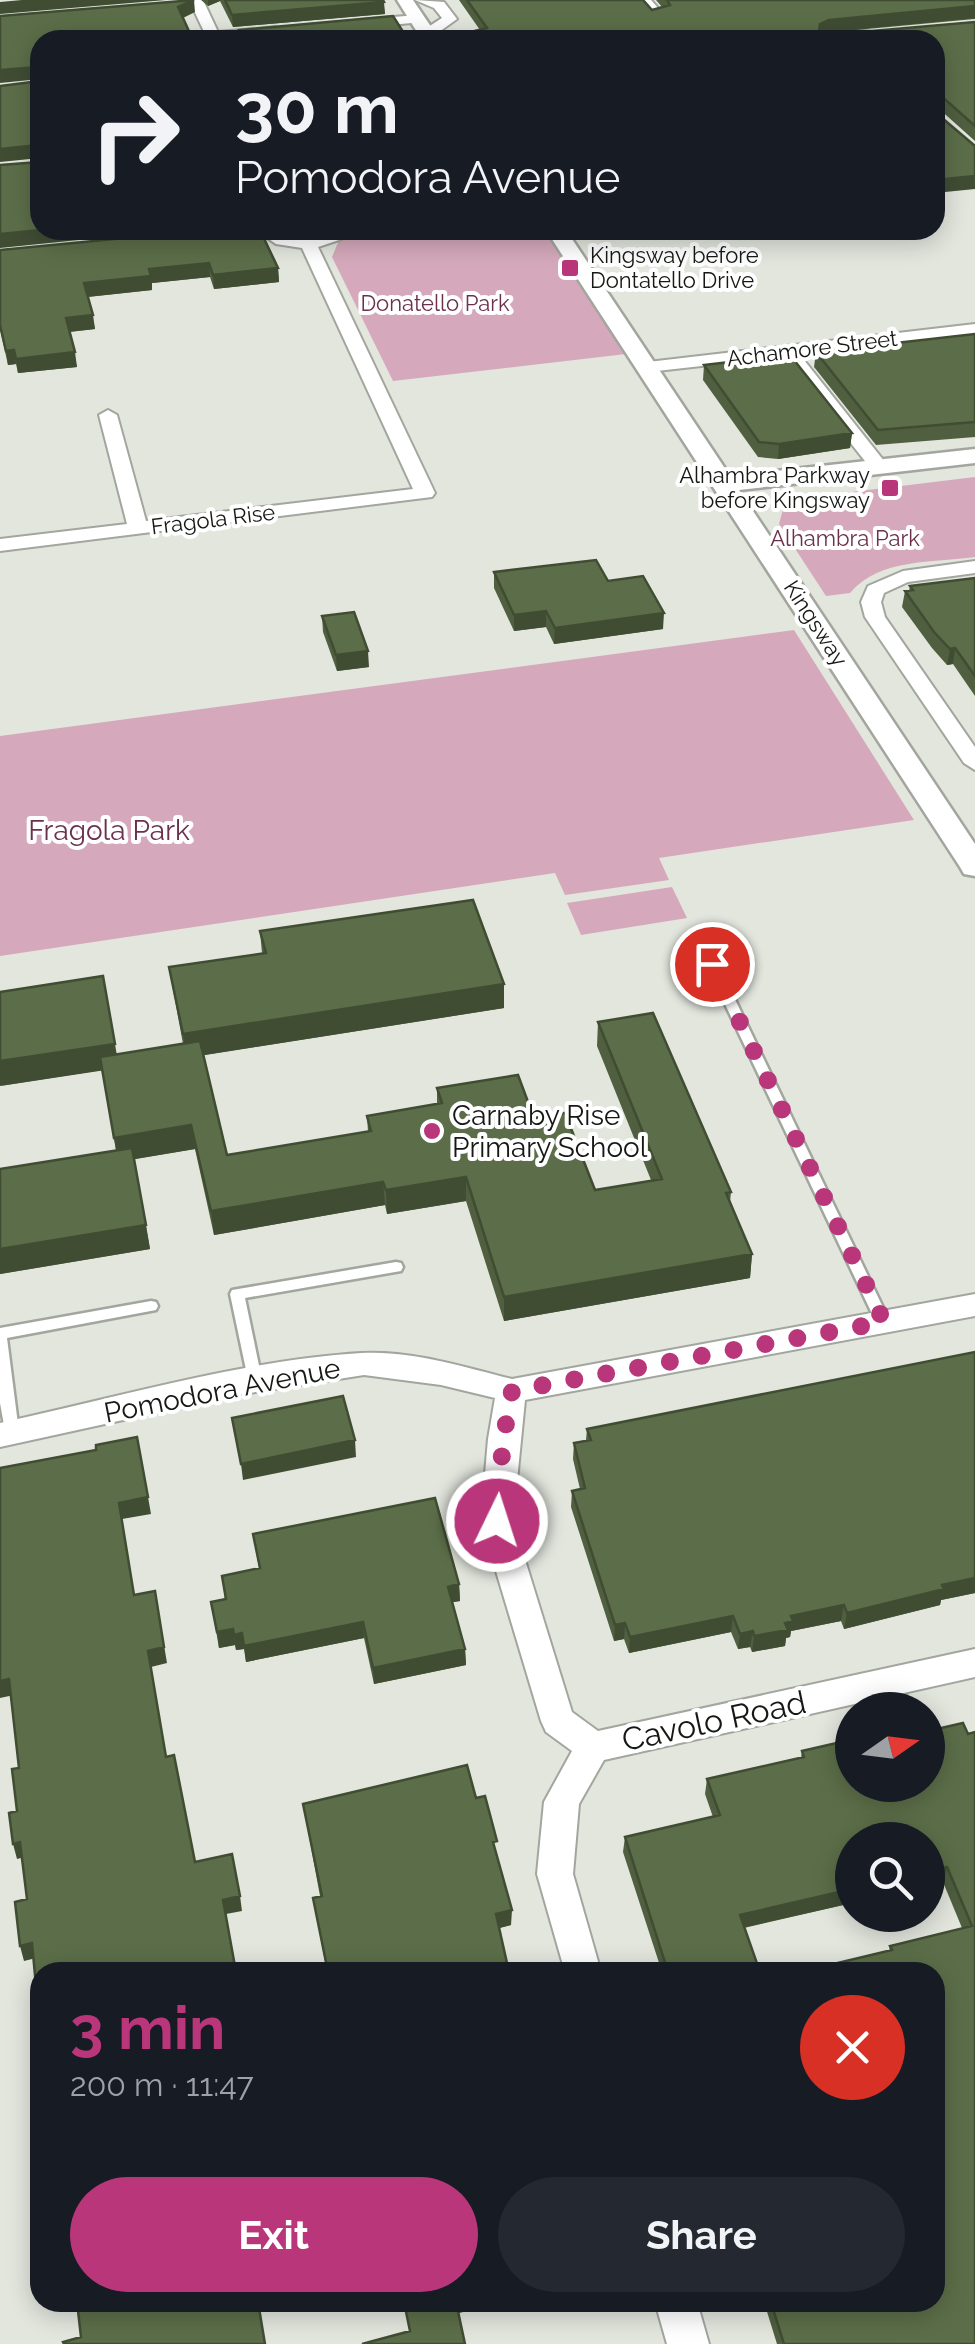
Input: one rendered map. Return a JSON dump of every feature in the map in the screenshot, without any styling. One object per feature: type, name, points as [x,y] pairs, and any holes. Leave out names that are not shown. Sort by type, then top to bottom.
[{"type":"street","points":[[405,0],[424,30]]},
{"type":"street","points":[[422,0],[438,4],[450,19],[427,30]]},
{"type":"street","points":[[644,0],[659,17]]},
{"type":"street","points":[[179,6],[198,2],[210,30]]},
{"type":"street","points":[[343,26],[409,30]]},
{"type":"street","points":[[288,240],[308,243],[322,240]]},
{"type":"street","name":"Kingsway","points":[[563,240],[975,868]]},
{"type":"street","name":"Fragola Rise","points":[[0,544],[425,492],[308,243]]},
{"type":"street","name":"Achamore Street","points":[[648,367],[975,329]]},
{"type":"street","points":[[788,351],[879,466]]},
{"type":"street","points":[[108,415],[138,528]]},
{"type":"street","points":[[732,493],[879,466],[975,456]]},
{"type":"street","points":[[732,493],[975,473]]},
{"type":"street","points":[[975,567],[903,577],[876,590],[871,602],[875,617],[975,763]]},
{"type":"street","name":"Pomodora Avenue","points":[[6,1434],[254,1380],[364,1364],[441,1373],[512,1391],[975,1304]]},
{"type":"street","name":"Cavolo Road","points":[[512,1391],[503,1440],[497,1521],[558,1721],[593,1747],[975,1664]]},
{"type":"street","points":[[580,1962],[555,1874],[562,1802],[593,1747]]},
{"type":"street","points":[[679,2312],[688,2344]]},
{"type":"lane","points":[[712,964],[884,1322]]},
{"type":"lane","points":[[254,1380],[237,1294],[396,1266]]},
{"type":"lane","points":[[6,1434],[0,1337],[152,1306]]},
{"type":"green space","name":"Donatello Park","points":[[339,240],[554,240],[626,354],[393,381],[332,257]]},
{"type":"green space","name":"Alhambra Park","points":[[975,477],[975,557],[891,568],[876,573],[850,593],[826,596],[779,524],[783,509],[802,498]]},
{"type":"green space","name":"Fragola Park","points":[[794,630],[914,820],[659,858],[669,880],[565,895],[555,873],[0,956],[0,736]]},
{"type":"green space","points":[[672,887],[687,918],[581,935],[567,903]]},
{"type":"building","points":[[194,0],[178,7],[188,30],[30,30],[30,68],[0,70],[0,16]]},
{"type":"building","points":[[225,0],[383,0],[384,2],[232,15]]},
{"type":"building","points":[[467,0],[643,0],[652,10],[670,5],[667,0],[975,0],[975,6],[829,20],[820,24],[819,30],[479,30],[487,28]]},
{"type":"building","points":[[393,16],[402,30],[239,30]]},
{"type":"building","points":[[975,22],[975,126],[945,99],[945,30],[883,30]]},
{"type":"building","points":[[30,82],[30,146],[0,149],[0,86]]},
{"type":"building","points":[[945,120],[975,146],[975,176],[945,179]]},
{"type":"building","points":[[30,163],[30,231],[0,234],[0,165]]},
{"type":"building","points":[[104,240],[265,240],[278,268],[213,275],[209,263],[149,269],[151,276],[84,283],[93,315],[66,318],[75,352],[16,359],[14,350],[6,351],[0,325],[0,250]]},
{"type":"building","points":[[975,334],[975,422],[878,430],[816,352]]},
{"type":"building","points":[[790,355],[852,433],[779,444],[759,442],[704,365]]},
{"type":"building","points":[[596,560],[608,581],[643,576],[664,613],[555,628],[546,611],[514,615],[494,572]]},
{"type":"building","points":[[975,578],[975,676],[955,648],[950,649],[934,632],[905,591],[913,590],[910,586]]},
{"type":"building","points":[[354,612],[368,651],[336,655],[322,616]]},
{"type":"building","points":[[473,900],[504,984],[183,1034],[169,967],[266,953],[260,931]]},
{"type":"building","points":[[103,976],[115,1044],[0,1061],[0,992]]},
{"type":"building","points":[[653,1013],[731,1192],[726,1193],[752,1254],[504,1297],[466,1177],[386,1190],[383,1182],[211,1211],[191,1125],[114,1138],[100,1057],[200,1041],[227,1155],[371,1131],[367,1116],[442,1103],[437,1088],[518,1075],[534,1118],[565,1113],[595,1190],[662,1179],[598,1022]]},
{"type":"building","points":[[132,1148],[146,1225],[0,1249],[0,1169]]},
{"type":"building","points":[[975,1352],[975,1578],[847,1613],[844,1605],[791,1616],[793,1621],[785,1623],[788,1630],[754,1636],[753,1631],[740,1634],[733,1616],[630,1637],[625,1623],[615,1625],[572,1491],[585,1488],[574,1443],[591,1440],[587,1429]]},
{"type":"building","points":[[343,1396],[355,1440],[241,1464],[232,1418]]},
{"type":"building","points":[[137,1437],[148,1497],[119,1503],[134,1595],[155,1591],[164,1647],[148,1651],[166,1757],[174,1755],[195,1862],[232,1854],[240,1896],[223,1900],[234,1962],[34,1962],[32,1943],[20,1946],[15,1902],[27,1899],[20,1842],[13,1844],[9,1813],[17,1811],[12,1769],[19,1768],[9,1679],[0,1681],[0,1468],[96,1450],[96,1445]]},
{"type":"building","points":[[435,1498],[459,1584],[448,1587],[465,1649],[373,1668],[363,1622],[244,1646],[242,1633],[234,1635],[233,1629],[217,1632],[211,1602],[226,1599],[222,1576],[260,1568],[253,1534]]},
{"type":"building","points":[[963,1723],[968,1734],[975,1732],[975,2344],[784,2344],[774,2312],[945,2312],[945,1962],[842,1962],[972,1926],[945,1868],[945,1822],[835,1822],[835,1893],[740,1915],[756,1962],[665,1962],[625,1837],[720,1815],[707,1779],[804,1757],[802,1751],[835,1743],[835,1802],[945,1802],[945,1727]]},
{"type":"building","points":[[467,1765],[476,1798],[485,1796],[512,1910],[496,1914],[507,1962],[326,1962],[313,1898],[322,1896],[303,1804]]},
{"type":"building","points":[[78,2312],[260,2312],[265,2344],[63,2342],[81,2337]]},
{"type":"building","points":[[406,2312],[458,2312],[465,2344],[362,2344],[410,2331]]},
{"type":"place","name":"Kingsway before Dontatello Drive","points":[[570,268]]},
{"type":"place","name":"Alhambra Parkway before Kingsway","points":[[890,488]]},
{"type":"place","name":"Carnaby Rise Primary School","points":[[432,1131]]},
{"type":"route","points":[[497,1521],[503,1440],[512,1391],[884,1322],[712,964]]}]
